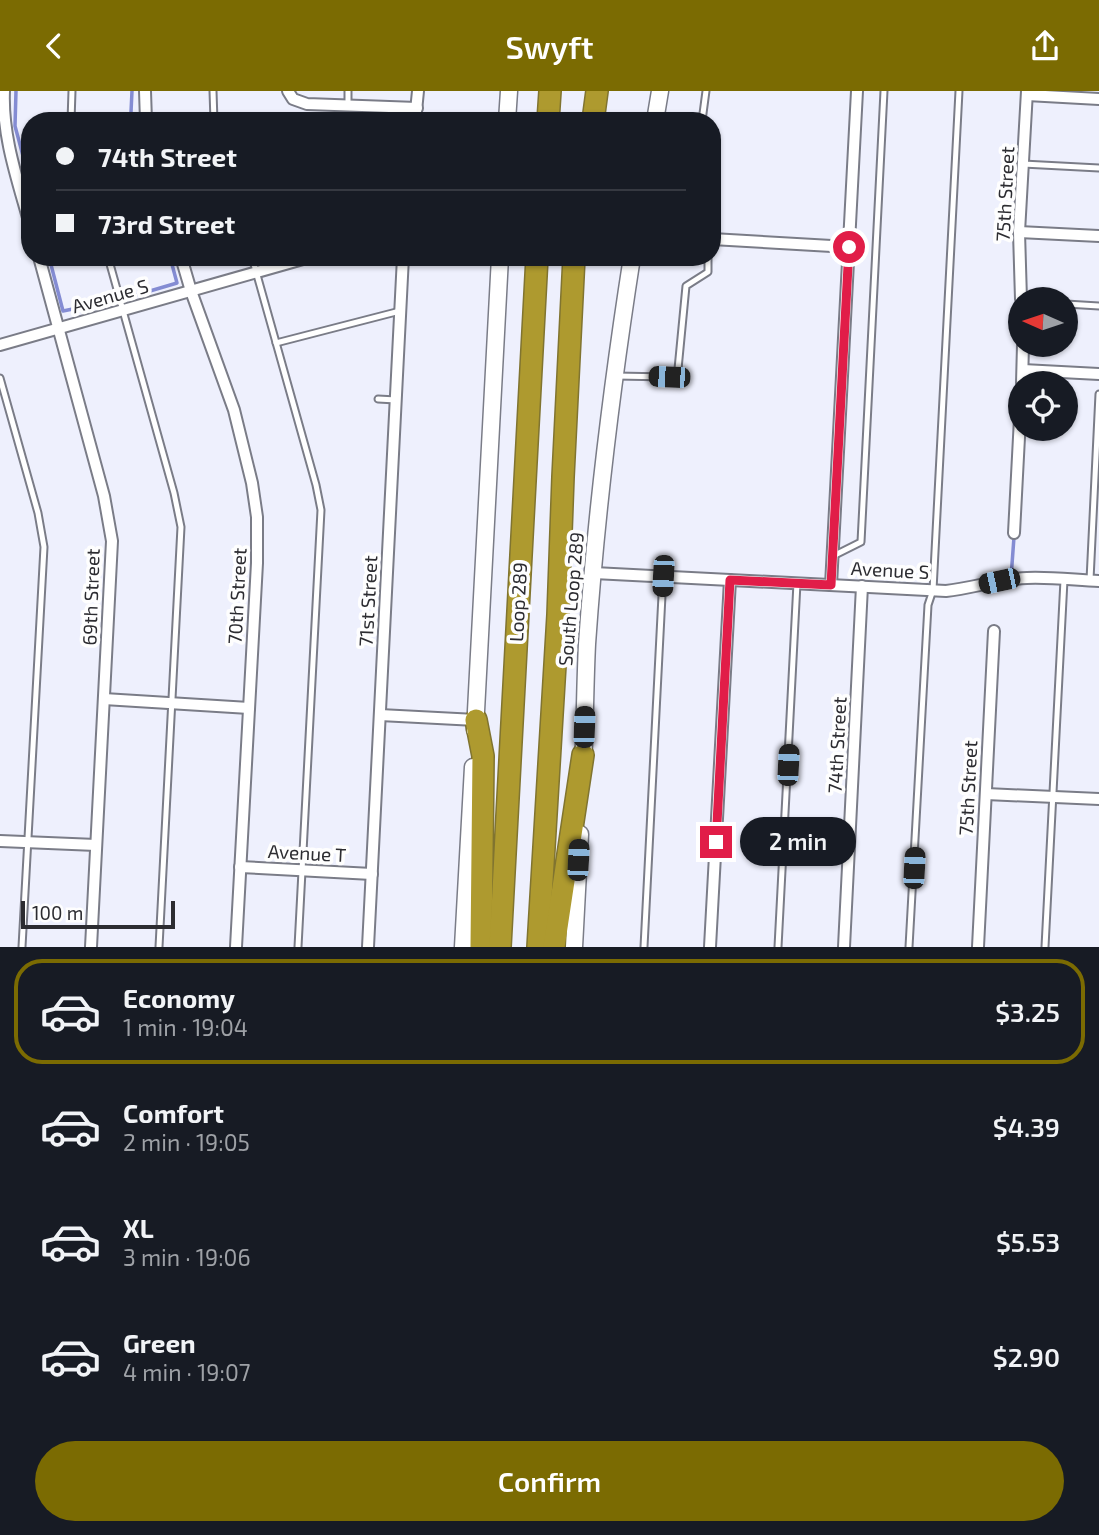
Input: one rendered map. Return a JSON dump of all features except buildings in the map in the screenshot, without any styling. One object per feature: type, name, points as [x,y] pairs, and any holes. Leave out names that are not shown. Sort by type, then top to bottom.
[{"type":"highway","points":[[535,112],[536,91]]},
{"type":"highway","points":[[549,112],[550,91]]},
{"type":"highway","points":[[581,112],[582,91]]},
{"type":"highway","points":[[594,112],[597,91]]},
{"type":"highway","name":"Loop 289","points":[[500,947],[535,266]]},
{"type":"highway","name":"Loop 289","points":[[538,947],[558,615],[574,266]]},
{"type":"highway","points":[[476,720],[483,756],[481,947]]},
{"type":"highway","points":[[554,947],[583,755]]},
{"type":"main road","points":[[508,112],[509,91]]},
{"type":"main road","points":[[656,112],[660,91]]},
{"type":"main road","points":[[463,947],[500,266]]},
{"type":"main road","name":"South Loop 289","points":[[574,947],[587,645],[615,376],[631,266]]},
{"type":"street","points":[[4,91],[7,138],[21,191]]},
{"type":"street","points":[[145,91],[146,112]]},
{"type":"street","points":[[416,112],[418,91]]},
{"type":"street","points":[[831,585],[857,91]]},
{"type":"street","points":[[1027,93],[1099,99]]},
{"type":"street","name":"75th Street","points":[[1021,287],[1020,232],[1027,93]]},
{"type":"street","points":[[290,95],[307,104],[417,108]]},
{"type":"street","points":[[1020,232],[1099,236]]},
{"type":"street","points":[[721,240],[849,247]]},
{"type":"street","name":"69th Street","points":[[41,266],[110,526],[112,558],[91,947]]},
{"type":"street","name":"70th Street","points":[[184,266],[234,410],[252,483],[257,517],[257,563],[236,947]]},
{"type":"street","name":"Avenue S","points":[[0,345],[278,266]]},
{"type":"street","name":"71st Street","points":[[368,947],[402,266]]},
{"type":"street","points":[[1023,357],[1023,370],[1099,374]]},
{"type":"street","points":[[1014,533],[1019,441]]},
{"type":"street","name":"Avenue S","points":[[594,573],[933,590],[964,589],[1027,578],[1094,581]]},
{"type":"street","points":[[710,947],[730,580]]},
{"type":"street","name":"74th Street","points":[[844,947],[862,586]]},
{"type":"street","name":"75th Street","points":[[978,947],[994,631]]},
{"type":"street","points":[[104,699],[249,708]]},
{"type":"street","points":[[380,715],[476,720]]},
{"type":"street","points":[[986,794],[1099,799]]},
{"type":"street","points":[[0,841],[96,845]]},
{"type":"street","name":"Avenue T","points":[[240,867],[372,874]]},
{"type":"lane","points":[[71,112],[72,91]]},
{"type":"lane","points":[[213,91],[214,112]]},
{"type":"lane","points":[[348,91],[348,105]]},
{"type":"lane","points":[[703,112],[706,91]]},
{"type":"lane","points":[[833,556],[861,542],[884,91]]},
{"type":"lane","points":[[909,947],[928,605],[933,590],[959,91]]},
{"type":"lane","points":[[1023,164],[1099,168]]},
{"type":"lane","points":[[110,266],[174,493],[181,527],[159,947]]},
{"type":"lane","points":[[254,266],[321,510],[298,947]]},
{"type":"lane","points":[[615,376],[669,377],[678,369],[686,286],[708,272],[708,266]]},
{"type":"lane","points":[[1078,305],[1099,306]]},
{"type":"lane","points":[[276,344],[400,311]]},
{"type":"lane","points":[[0,378],[38,513],[44,547],[22,947]]},
{"type":"lane","points":[[1094,581],[1099,394]]},
{"type":"lane","points":[[378,399],[396,400]]},
{"type":"lane","points":[[644,947],[663,576]]},
{"type":"lane","points":[[1045,947],[1064,580]]},
{"type":"lane","points":[[778,947],[797,583]]},
{"type":"waterway","points":[[16,91],[15,126],[21,148]]},
{"type":"waterway","points":[[131,112],[132,91]]},
{"type":"waterway","points":[[51,266],[63,311],[112,301]]},
{"type":"waterway","points":[[133,296],[177,283],[172,266]]},
{"type":"waterway","points":[[1011,578],[1014,537]]},
{"type":"route","points":[[716,842],[730,580],[831,585],[849,247]]}]
